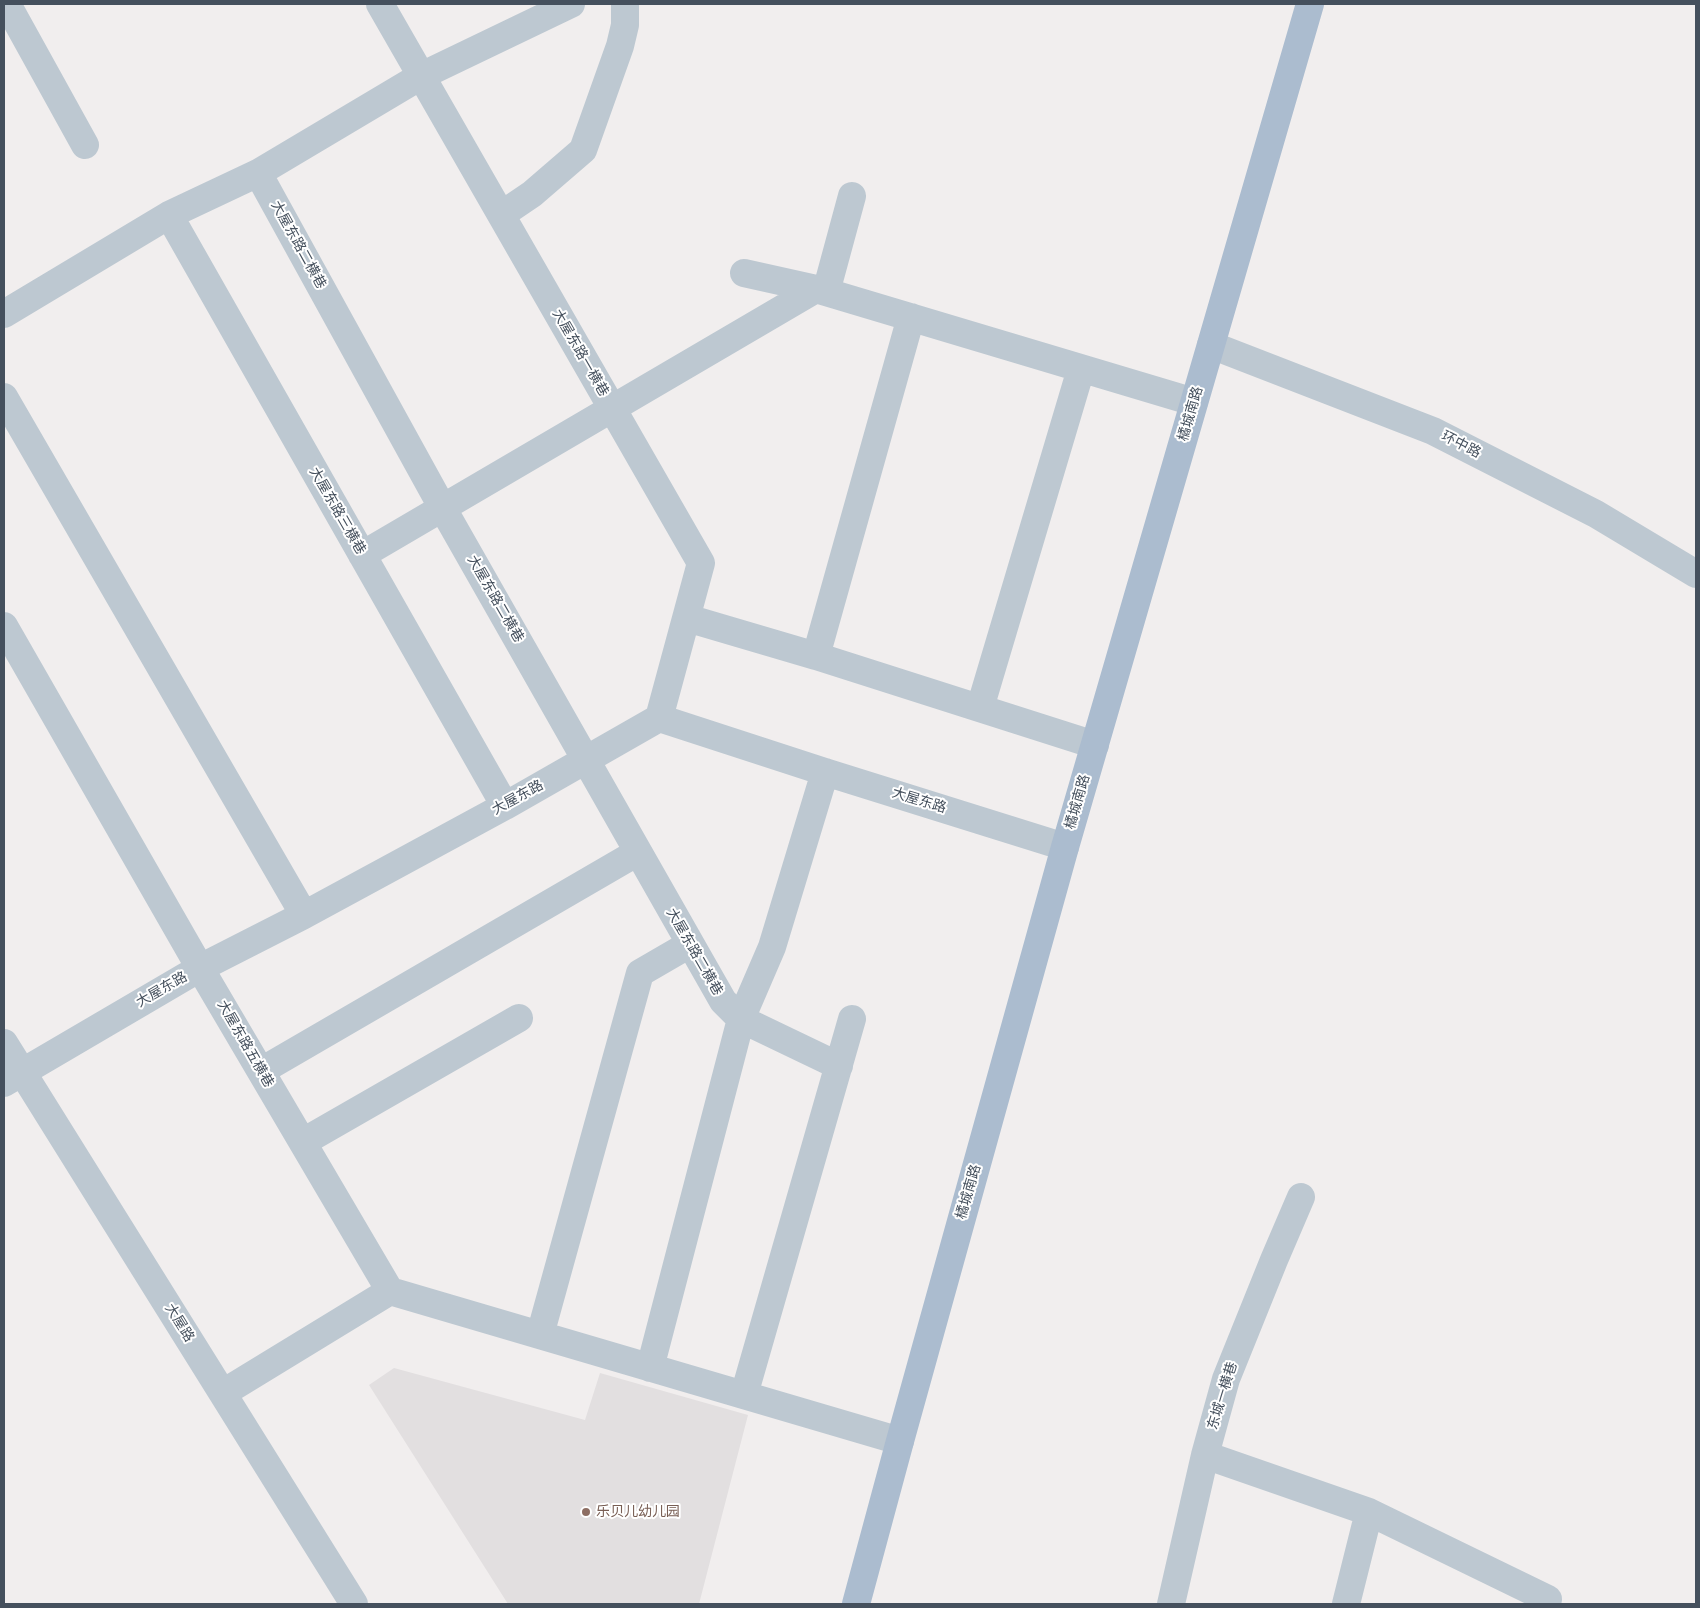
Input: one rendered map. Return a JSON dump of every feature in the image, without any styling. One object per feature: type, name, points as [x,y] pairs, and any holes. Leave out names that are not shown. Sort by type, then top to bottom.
[{"type":"main road","name":"橘城南路","points":[[856,1604],[1065,847],[1310,4]]},
{"type":"street","points":[[7,4],[85,145]]},
{"type":"street","name":"大屋东路一横巷","points":[[380,4],[701,563],[659,718]]},
{"type":"street","points":[[4,314],[169,215],[258,173],[421,76],[570,4]]},
{"type":"street","points":[[501,215],[532,194],[582,150],[620,46],[625,25],[625,4]]},
{"type":"street","name":"大屋东路二横巷","points":[[258,173],[442,507],[723,1001],[741,1019],[840,1066]]},
{"type":"street","points":[[362,555],[611,408],[821,290],[852,196]]},
{"type":"street","name":"大屋东路三横巷","points":[[169,215],[505,806]]},
{"type":"street","points":[[744,273],[821,290],[1194,402]]},
{"type":"street","points":[[816,656],[911,317]]},
{"type":"street","name":"环中路","points":[[1211,345],[1433,431],[1596,514],[1696,574]]},
{"type":"street","points":[[980,708],[1081,369]]},
{"type":"street","points":[[4,397],[304,915]]},
{"type":"street","points":[[687,618],[816,656],[1095,745]]},
{"type":"street","name":"大屋东路五横巷","points":[[4,626],[200,968],[390,1291]]},
{"type":"street","name":"大屋东路","points":[[13,1078],[200,968],[304,915],[505,806],[659,718],[1065,847]]},
{"type":"street","points":[[650,1368],[741,1019],[772,947],[825,772]]},
{"type":"street","points":[[261,1071],[638,852]]},
{"type":"street","points":[[540,1335],[640,973],[690,944]]},
{"type":"street","points":[[303,1142],[519,1018]]},
{"type":"street","points":[[744,1395],[852,1019]]},
{"type":"street","name":"大屋路","points":[[4,1043],[13,1078],[223,1393],[354,1604]]},
{"type":"street","name":"东城一横巷","points":[[1171,1604],[1205,1455],[1226,1379],[1301,1197]]},
{"type":"street","points":[[223,1393],[390,1291],[900,1441]]},
{"type":"street","points":[[1205,1455],[1369,1512],[1548,1602]]},
{"type":"street","points":[[1346,1604],[1369,1512]]},
{"type":"shaded area","name":"乐贝儿幼儿园","points":[[394,1368],[585,1420],[600,1373],[748,1415],[699,1604],[508,1604],[369,1385]]},
{"type":"place","name":"乐贝儿幼儿园","points":[[586,1512]]}]
